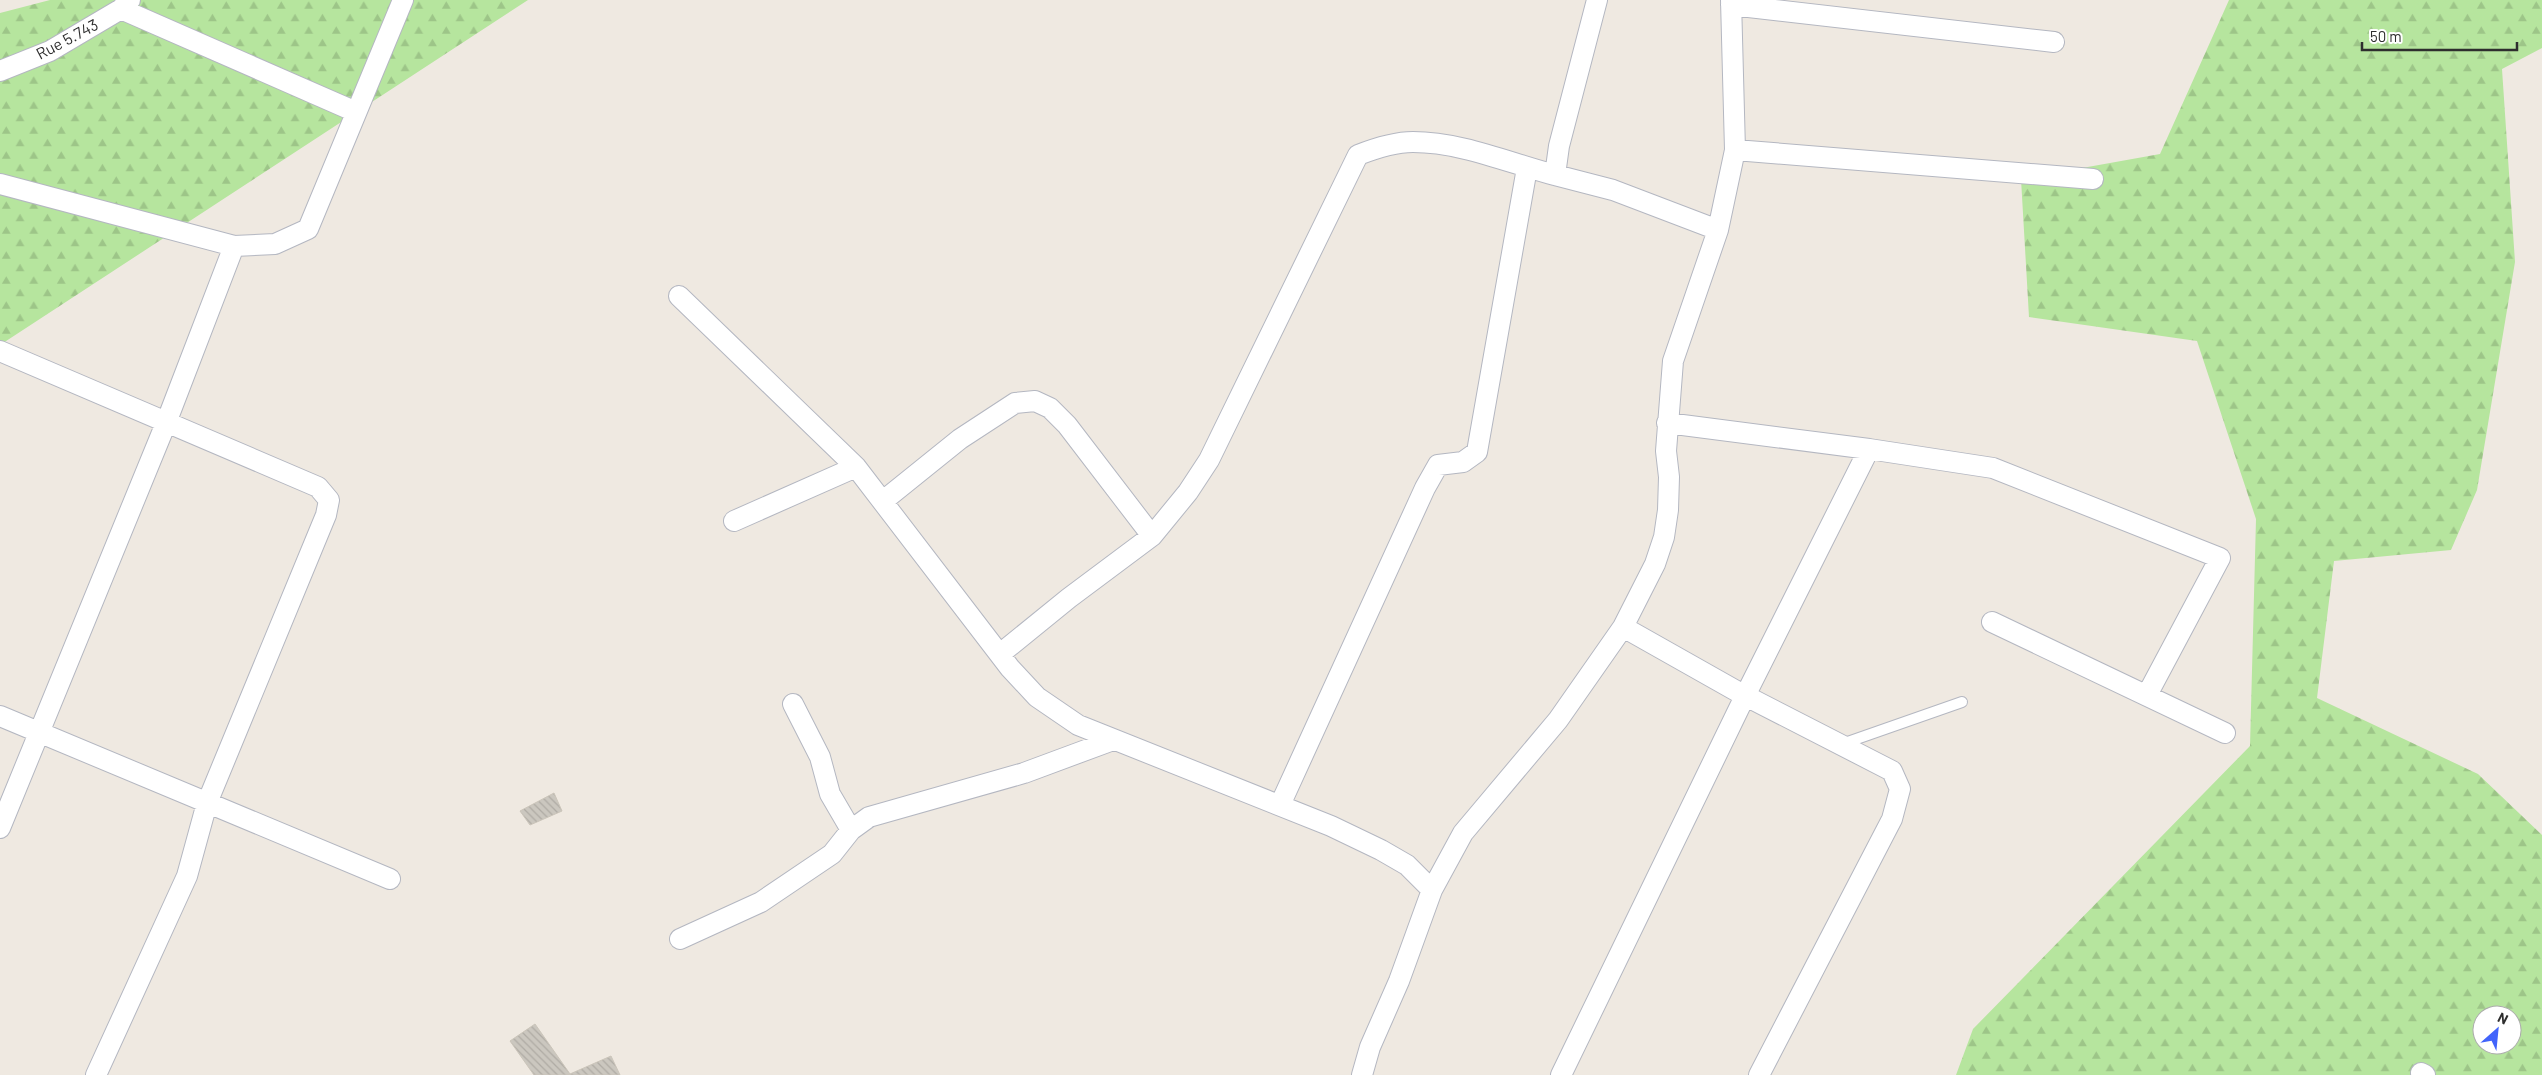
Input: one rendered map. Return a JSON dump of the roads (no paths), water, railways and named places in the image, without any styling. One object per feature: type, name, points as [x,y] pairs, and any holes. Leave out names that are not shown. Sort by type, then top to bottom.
[{"type":"street","points":[[0,184],[234,246],[274,244],[308,229],[403,0]]},
{"type":"street","points":[[1555,175],[1561,137],[1597,0]]},
{"type":"street","points":[[1362,1075],[1370,1047],[1399,981],[1432,890],[1463,833],[1558,720],[1623,627],[1647,582],[1664,537],[1668,510],[1669,477],[1666,450],[1667,423],[1673,361],[1718,230],[1734,150],[1731,3],[2054,42]]},
{"type":"street","points":[[126,5],[356,112]]},
{"type":"street","name":"Rue 5.743","points":[[0,71],[50,51],[126,5]]},
{"type":"street","points":[[1000,654],[1069,598],[1152,536],[1188,492],[1209,460],[1358,155],[1385,145],[1414,142],[1460,148],[1527,168],[1613,190],[1718,230]]},
{"type":"street","points":[[1734,150],[2093,179]]},
{"type":"street","points":[[1280,805],[1425,488],[1438,465],[1462,462],[1477,452],[1527,168]]},
{"type":"street","points":[[0,828],[166,423],[234,246]]},
{"type":"street","points":[[680,296],[856,467],[1000,654],[1037,697],[1057,713],[1078,725],[1113,740],[1280,805],[1381,850],[1406,865],[1432,890]]},
{"type":"street","points":[[2,358],[166,423],[318,487],[329,500],[323,524],[207,802],[187,876],[96,1075]]},
{"type":"street","points":[[883,501],[960,439],[1015,402],[1035,401],[1050,408],[1067,425],[1152,536]]},
{"type":"street","points":[[1667,423],[1869,449],[1993,468],[2220,558],[2148,696]]},
{"type":"street","points":[[1561,1075],[1744,696],[1869,449]]},
{"type":"street","points":[[734,521],[856,467]]},
{"type":"street","points":[[1992,622],[2225,733]]},
{"type":"street","points":[[1623,627],[1744,696],[1892,771],[1900,789],[1892,819],[1759,1075]]},
{"type":"street","points":[[793,704],[817,750],[830,794],[850,830]]},
{"type":"street","points":[[0,716],[390,879]]},
{"type":"street","points":[[680,940],[761,902],[832,854],[850,830],[869,817],[1024,773],[1113,740]]},
{"type":"lane","points":[[1841,744],[1962,702]]}]
